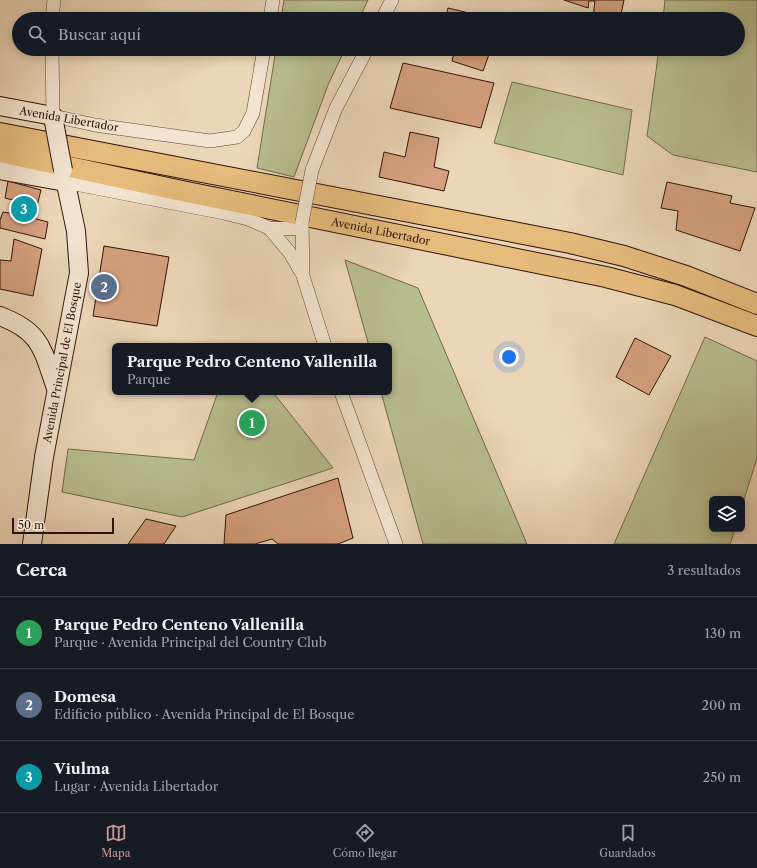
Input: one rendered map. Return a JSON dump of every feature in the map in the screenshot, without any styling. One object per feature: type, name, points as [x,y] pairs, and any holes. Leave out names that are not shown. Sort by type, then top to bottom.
[{"type":"main road","name":"Avenida Libertador","points":[[0,106],[54,119]]},
{"type":"main road","name":"Avenida Principal de El Bosque","points":[[32,544],[44,457],[79,273],[76,230],[64,176],[54,119]]},
{"type":"main road","name":"Avenida Libertador","points":[[0,133],[570,243],[624,256],[686,276],[757,304]]},
{"type":"main road","name":"Avenida Libertador","points":[[0,152],[190,193],[606,277],[675,295],[757,326]]},
{"type":"main road","points":[[0,170],[64,176]]},
{"type":"main road","points":[[0,316],[17,322],[32,333],[42,348],[57,389]]},
{"type":"street","points":[[53,12],[54,0]]},
{"type":"street","points":[[271,12],[273,0]]},
{"type":"street","points":[[386,12],[392,0]]},
{"type":"street","points":[[52,56],[54,119]]},
{"type":"street","name":"Avenida Libertador","points":[[54,119],[210,141],[237,137],[248,125],[253,113],[263,56]]},
{"type":"street","points":[[303,276],[302,225],[312,170],[336,108],[363,56]]},
{"type":"street","points":[[64,176],[248,219],[269,228],[295,259],[303,276],[324,343]]},
{"type":"street","points":[[269,228],[302,225]]},
{"type":"street","points":[[342,395],[396,544]]},
{"type":"green space","points":[[284,0],[368,0],[362,12],[282,12]]},
{"type":"green space","points":[[665,0],[757,0],[757,172],[673,155],[647,136],[658,56],[745,56],[745,12],[664,12]]},
{"type":"green space","points":[[275,56],[342,56],[328,85],[294,177],[257,168]]},
{"type":"green space","points":[[512,82],[632,110],[623,175],[494,143]]},
{"type":"green space","points":[[345,260],[418,288],[527,544],[423,544],[382,395],[392,395],[392,343],[368,343]]},
{"type":"green space","points":[[705,337],[757,361],[757,458],[745,496],[709,496],[709,532],[734,532],[730,544],[614,544]]},
{"type":"green space","points":[[217,395],[274,395],[333,468],[182,517],[62,492],[68,449],[194,460]]},
{"type":"building","points":[[564,0],[624,0],[621,12],[594,12],[595,1],[589,1],[588,8]]},
{"type":"building","points":[[448,8],[465,12],[447,12]]},
{"type":"building","points":[[453,56],[488,56],[483,71],[452,61]]},
{"type":"building","points":[[403,63],[494,83],[481,128],[390,108]]},
{"type":"building","points":[[410,132],[439,138],[434,167],[449,171],[444,191],[379,177],[384,152],[405,157]]},
{"type":"building","points":[[8,181],[41,190],[37,206],[27,203],[29,217],[48,222],[45,239],[0,228],[0,220],[3,212],[19,215],[20,202],[5,198]]},
{"type":"building","points":[[667,182],[732,196],[730,203],[755,208],[740,251],[676,230],[678,211],[661,208]]},
{"type":"building","points":[[14,239],[42,249],[33,296],[0,289],[0,260],[11,261]]},
{"type":"building","points":[[104,246],[169,257],[157,326],[93,316]]},
{"type":"building","points":[[635,338],[671,356],[649,395],[616,377]]},
{"type":"building","points":[[338,478],[353,538],[338,544],[278,544],[272,539],[255,544],[224,544],[226,515]]},
{"type":"building","points":[[146,519],[176,526],[164,544],[128,544]]},
{"type":"place","name":"Viulma","points":[[24,209]]},
{"type":"place","name":"Domesa","points":[[104,287]]},
{"type":"place","name":"Parque Pedro Centeno Vallenilla","points":[[252,423]]}]
